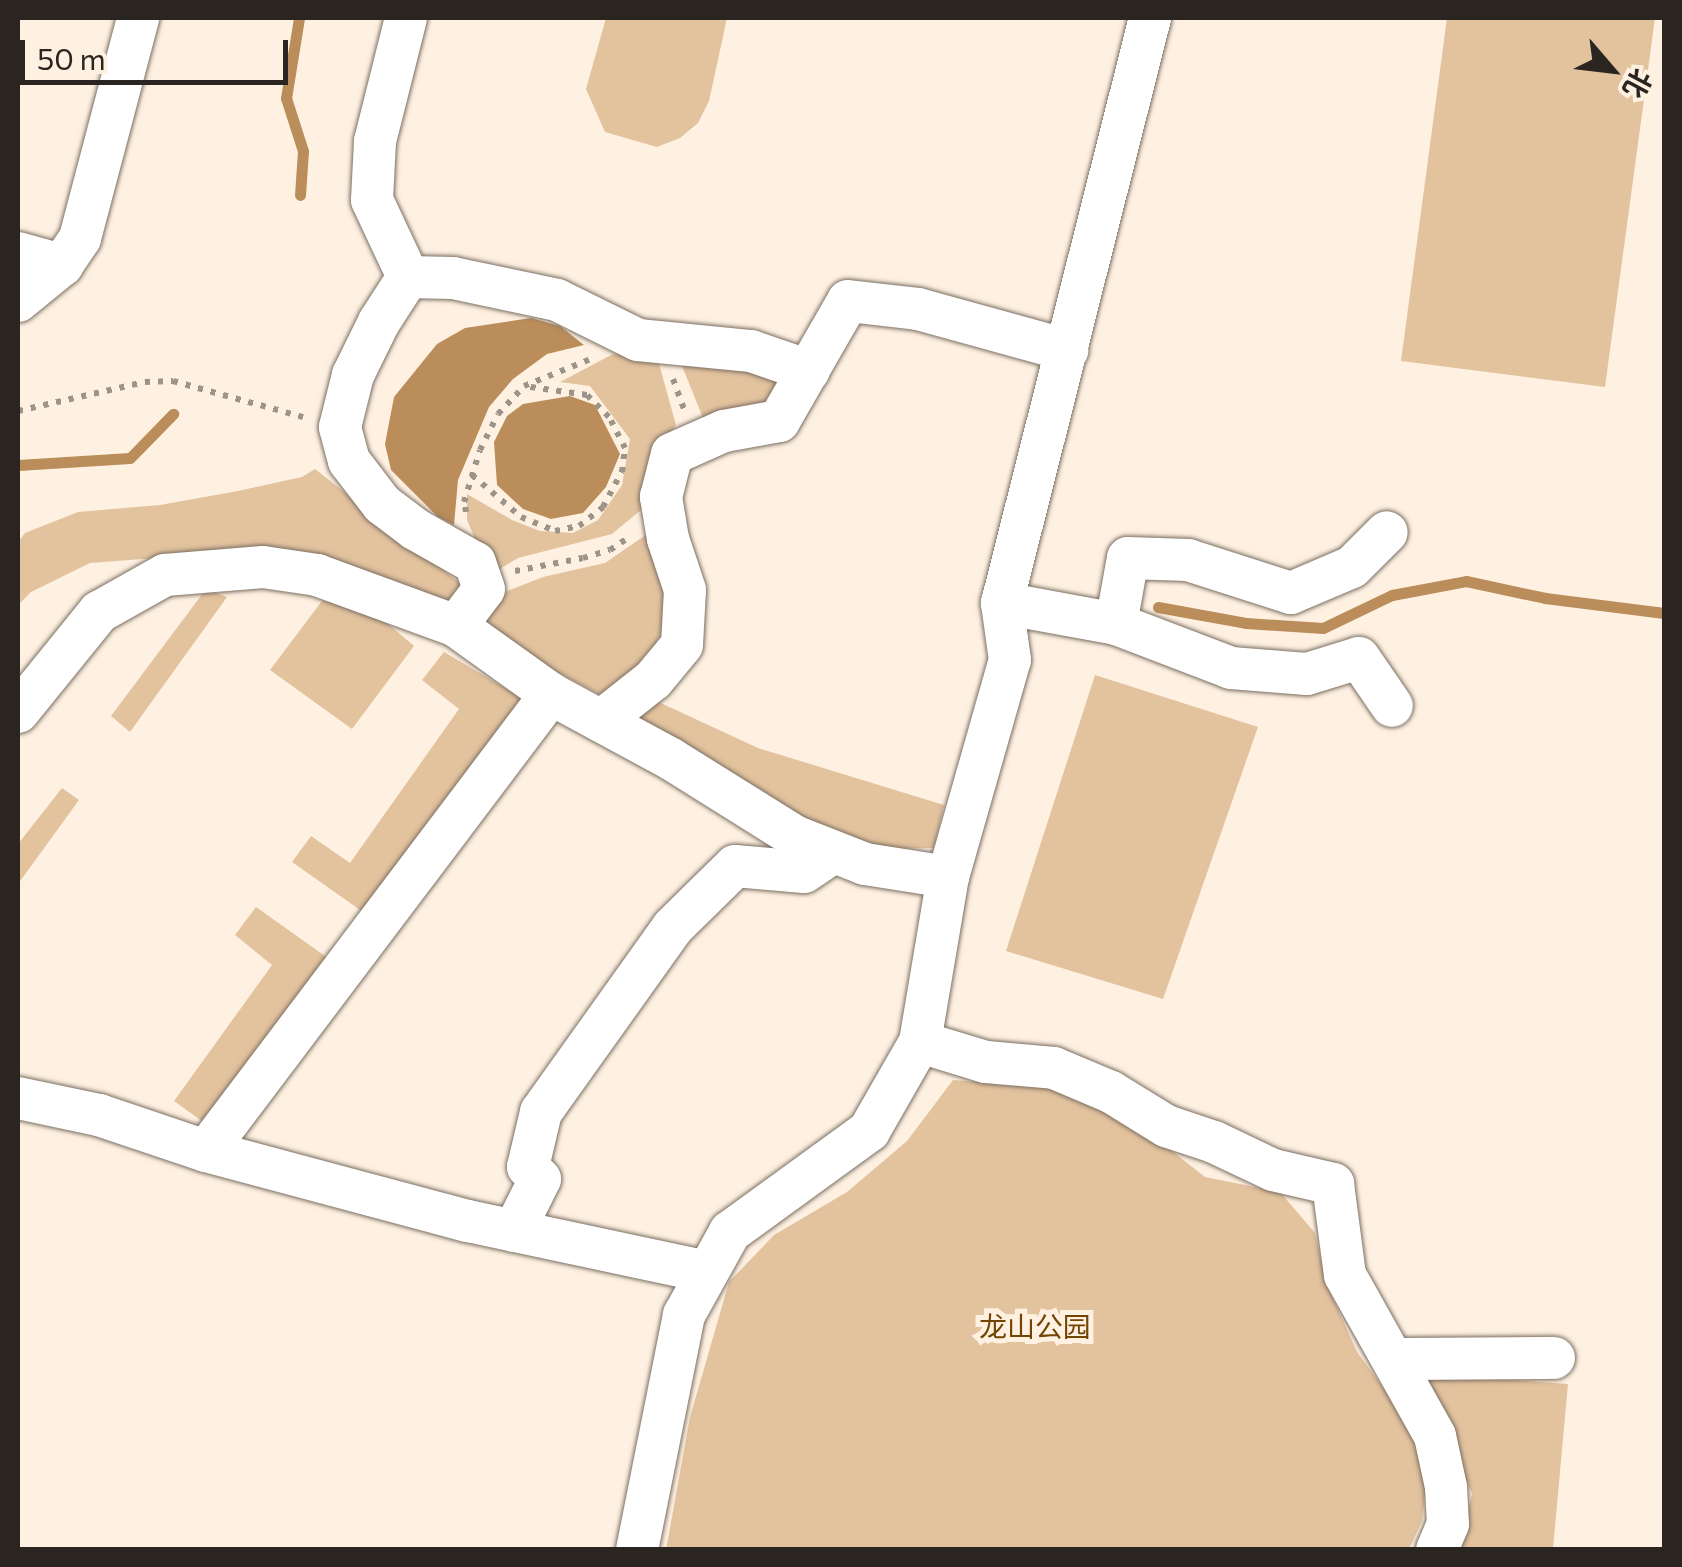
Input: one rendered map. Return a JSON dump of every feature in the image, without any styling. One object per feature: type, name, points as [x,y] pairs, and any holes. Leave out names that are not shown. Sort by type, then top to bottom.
[{"type":"street","points":[[18,300],[62,265],[80,238],[138,18]]},
{"type":"street","points":[[406,18],[375,141],[372,200],[408,277]]},
{"type":"street","points":[[637,1550],[684,1314],[730,1232],[869,1131],[920,1042],[948,877],[1010,660],[1002,602],[1150,18]]},
{"type":"street","points":[[18,253],[62,265]]},
{"type":"street","points":[[408,277],[452,278],[557,300],[638,340],[751,351],[809,372]]},
{"type":"street","points":[[408,277],[379,322],[353,374],[340,427],[350,461],[382,504],[479,576],[456,626]]},
{"type":"street","points":[[601,720],[654,680],[682,645],[686,590],[661,497],[672,454],[724,431],[779,422],[848,301],[918,309],[1067,350]]},
{"type":"street","points":[[1116,624],[1128,558],[1188,560],[1291,593],[1352,567],[1388,532]]},
{"type":"street","points":[[18,712],[98,612],[165,574],[262,567],[317,575],[392,599],[456,626],[551,694],[794,836],[865,864],[948,877]]},
{"type":"street","points":[[1002,602],[1116,624],[1230,668],[1307,674],[1359,658],[1392,706]]},
{"type":"street","points":[[206,1151],[551,694]]},
{"type":"street","points":[[514,1231],[540,1180],[528,1167],[541,1112],[674,927],[734,866],[804,872],[834,852]]},
{"type":"street","points":[[920,1042],[986,1062],[1054,1068],[1110,1092],[1166,1126],[1214,1142],[1273,1170],[1333,1184],[1345,1275],[1435,1436],[1446,1487],[1448,1524],[1437,1550]]},
{"type":"street","points":[[18,1098],[99,1114],[206,1151],[514,1231],[708,1272]]},
{"type":"street","points":[[1393,1359],[1554,1358]]},
{"type":"path","points":[[614,328],[598,356],[524,386],[498,414],[464,502],[479,576],[610,550],[662,509]]},
{"type":"path","points":[[659,342],[697,443]]},
{"type":"path","points":[[18,411],[145,382],[173,381],[340,427]]},
{"type":"path","points":[[472,475],[521,517],[556,531],[579,526],[603,507],[622,472],[624,448],[610,417],[586,396],[524,386]]},
{"type":"green space","points":[[606,18],[727,18],[709,101],[698,123],[680,138],[657,147],[605,132],[586,89]]},
{"type":"green space","points":[[1447,18],[1655,18],[1605,387],[1401,361]]},
{"type":"green space","points":[[656,353],[676,425],[656,456],[647,505],[612,534],[518,558],[490,575],[467,520],[467,494],[540,531],[573,533],[598,520],[622,485],[630,439],[590,386],[560,382],[613,354]]},
{"type":"green space","points":[[680,361],[740,362],[787,381],[776,401],[703,418]]},
{"type":"green space","points":[[315,469],[466,588],[453,608],[313,553],[248,551],[90,563],[31,592],[18,605],[18,542],[25,533],[78,512],[160,505],[238,491],[302,477]]},
{"type":"green space","points":[[650,532],[669,613],[654,649],[621,687],[599,694],[472,627],[492,597],[543,577],[605,563]]},
{"type":"green space","points":[[206,589],[227,597],[130,732],[111,716]]},
{"type":"green space","points":[[322,601],[367,606],[414,646],[352,729],[270,670]]},
{"type":"green space","points":[[444,652],[522,698],[363,912],[292,862],[311,836],[350,863],[459,709],[422,680]]},
{"type":"green space","points":[[1095,675],[1258,727],[1163,999],[1006,951]]},
{"type":"green space","points":[[652,699],[758,748],[944,805],[934,848],[881,849],[805,821],[634,719]]},
{"type":"green space","points":[[62,788],[79,800],[18,884],[18,844]]},
{"type":"green space","points":[[256,907],[332,961],[206,1124],[174,1101],[272,965],[235,935]]},
{"type":"green space","name":"龙山公园","points":[[953,1080],[1062,1089],[1162,1143],[1205,1177],[1280,1192],[1315,1233],[1327,1285],[1357,1352],[1409,1423],[1427,1475],[1422,1521],[1409,1549],[666,1550],[690,1417],[729,1282],[774,1235],[847,1192],[907,1141]]},
{"type":"green space","points":[[1421,1373],[1568,1384],[1553,1549],[1459,1549],[1472,1494]]},
{"type":"shaded area","points":[[531,318],[560,326],[584,345],[547,354],[513,379],[489,407],[458,480],[454,525],[438,517],[391,470],[385,444],[394,397],[437,344],[465,328]]},
{"type":"shaded area","points":[[570,396],[595,405],[620,454],[606,487],[583,513],[551,519],[523,509],[497,485],[494,442],[507,416],[523,404]]},
{"type":"waterway","points":[[299,18],[286,98],[303,151],[300,195]]},
{"type":"waterway","points":[[18,465],[130,458],[173,414]]},
{"type":"waterway","points":[[1158,607],[1246,623],[1323,628],[1392,595],[1466,581],[1545,598],[1664,613]]}]
